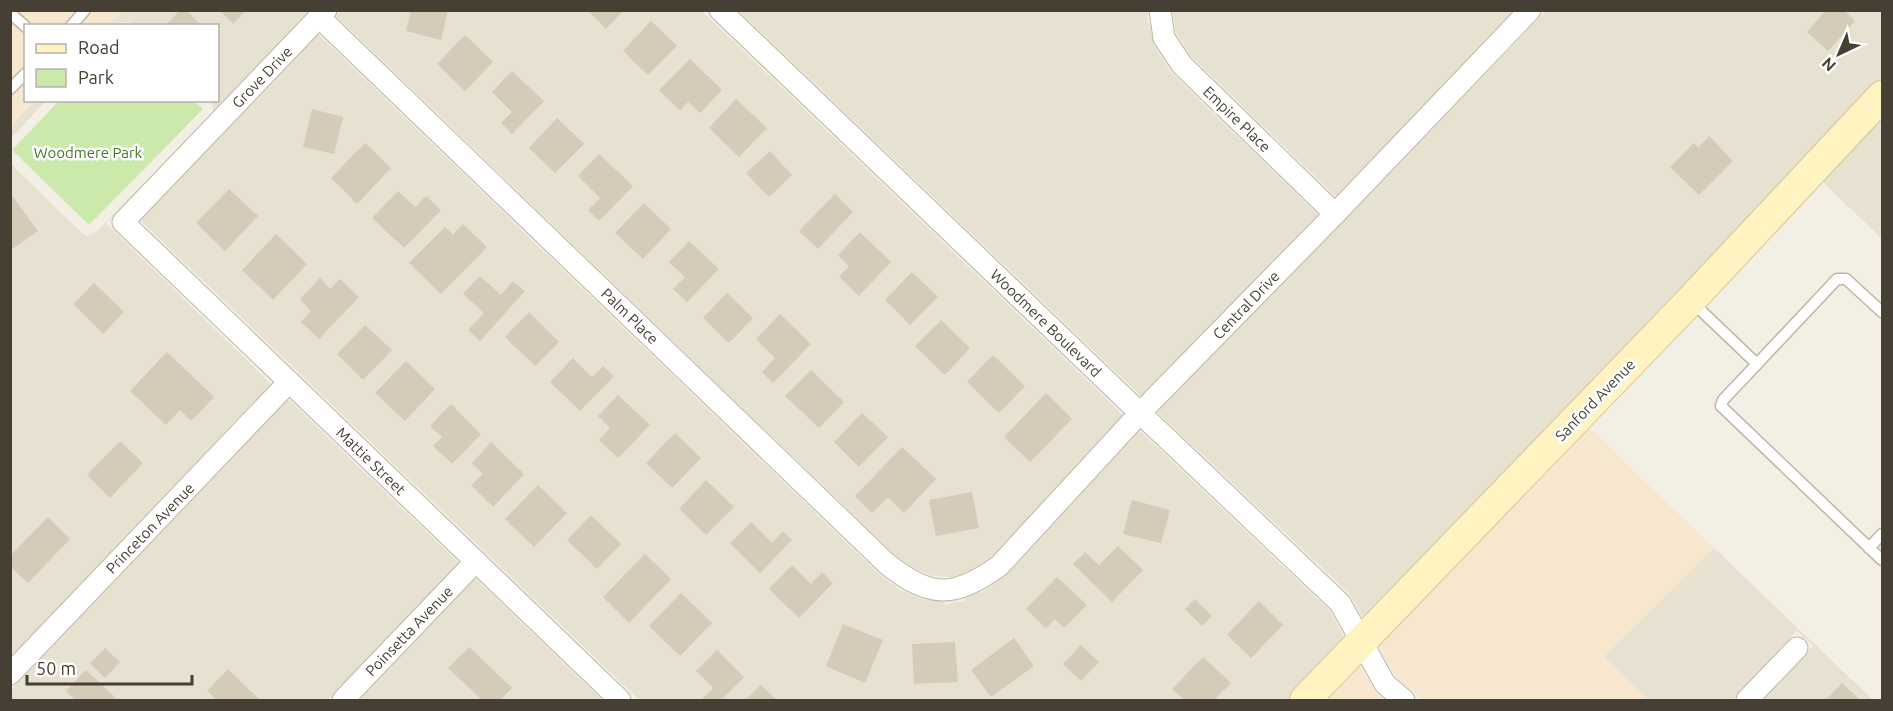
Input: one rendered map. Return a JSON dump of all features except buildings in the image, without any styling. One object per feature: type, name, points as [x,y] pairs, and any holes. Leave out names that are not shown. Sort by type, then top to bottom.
[{"type":"main road","name":"Sanford Avenue","points":[[1305,700],[1691,300],[1882,96]]},
{"type":"street","name":"Woodmere Boulevard","points":[[720,10],[1340,603],[1385,684],[1404,700]]},
{"type":"street","name":"Empire Place","points":[[1160,10],[1164,38],[1182,65],[1335,214]]},
{"type":"street","name":"Central Drive","points":[[954,589],[977,582],[999,566],[1140,413],[1530,10]]},
{"type":"street","name":"Grove Drive","points":[[123,222],[322,14]]},
{"type":"street","name":"Palm Place","points":[[322,14],[886,563],[905,579],[929,588],[954,589]]},
{"type":"street","name":"Mattie Street","points":[[123,222],[620,700]]},
{"type":"street","name":"Princeton Avenue","points":[[10,674],[288,382]]},
{"type":"street","name":"Poinsetta Avenue","points":[[343,700],[476,561]]},
{"type":"street","points":[[1747,700],[1797,648]]},
{"type":"lane","points":[[73,24],[85,10]]},
{"type":"lane","points":[[10,13],[24,25]]},
{"type":"lane","points":[[10,89],[24,76]]},
{"type":"lane","points":[[1882,312],[1846,279],[1837,279],[1723,400],[1721,406],[1882,560]]},
{"type":"lane","points":[[1691,300],[1757,364]]},
{"type":"lane","points":[[1869,548],[1882,534]]},
{"type":"shaded area","points":[[341,10],[702,11],[1123,415],[992,557],[972,571],[954,577],[933,576],[912,568],[894,554],[336,16]]},
{"type":"shaded area","points":[[1173,10],[1515,11],[1336,197],[1192,57],[1176,33]]},
{"type":"shaded area","points":[[11,11],[123,11],[109,24],[24,24],[24,102],[34,102],[11,126]]},
{"type":"shaded area","points":[[123,11],[310,11],[212,113],[213,107],[210,102],[219,102],[219,24],[132,24],[123,22],[110,24]]},
{"type":"shaded area","points":[[739,11],[1148,11],[1147,23],[1150,23],[1154,46],[1171,72],[1318,215],[1141,396]]},
{"type":"shaded area","points":[[1546,11],[1882,11],[1882,79],[1683,293],[1365,622],[1349,593],[1157,412]]},
{"type":"shaded area","points":[[318,34],[877,572],[900,590],[924,600],[944,601],[945,605],[964,602],[965,598],[983,591],[1008,573],[1139,430],[1330,611],[1346,641],[1289,700],[639,700],[140,220]]},
{"type":"shaded area","points":[[34,102],[45,102],[11,138],[11,126]]},
{"type":"shaded area","points":[[1882,113],[1882,239],[1820,179]]},
{"type":"shaded area","points":[[10,163],[87,236],[96,232],[154,173],[106,223],[271,384],[11,658]]},
{"type":"shaded area","points":[[288,399],[459,563],[328,700],[11,700],[10,691]]},
{"type":"shaded area","points":[[1586,425],[1714,548],[1604,657],[1649,700],[1424,700],[1395,676],[1376,643]]},
{"type":"shaded area","points":[[1714,548],[1873,700],[1762,700],[1813,646],[1797,631],[1732,700],[1649,700],[1603,657]]},
{"type":"shaded area","points":[[475,578],[602,700],[359,700]]},
{"type":"shaded area","points":[[1357,662],[1377,694],[1385,700],[1320,700]]},
{"type":"green space","name":"Woodmere Park","points":[[58,102],[195,102],[203,109],[89,225],[12,150]]}]
